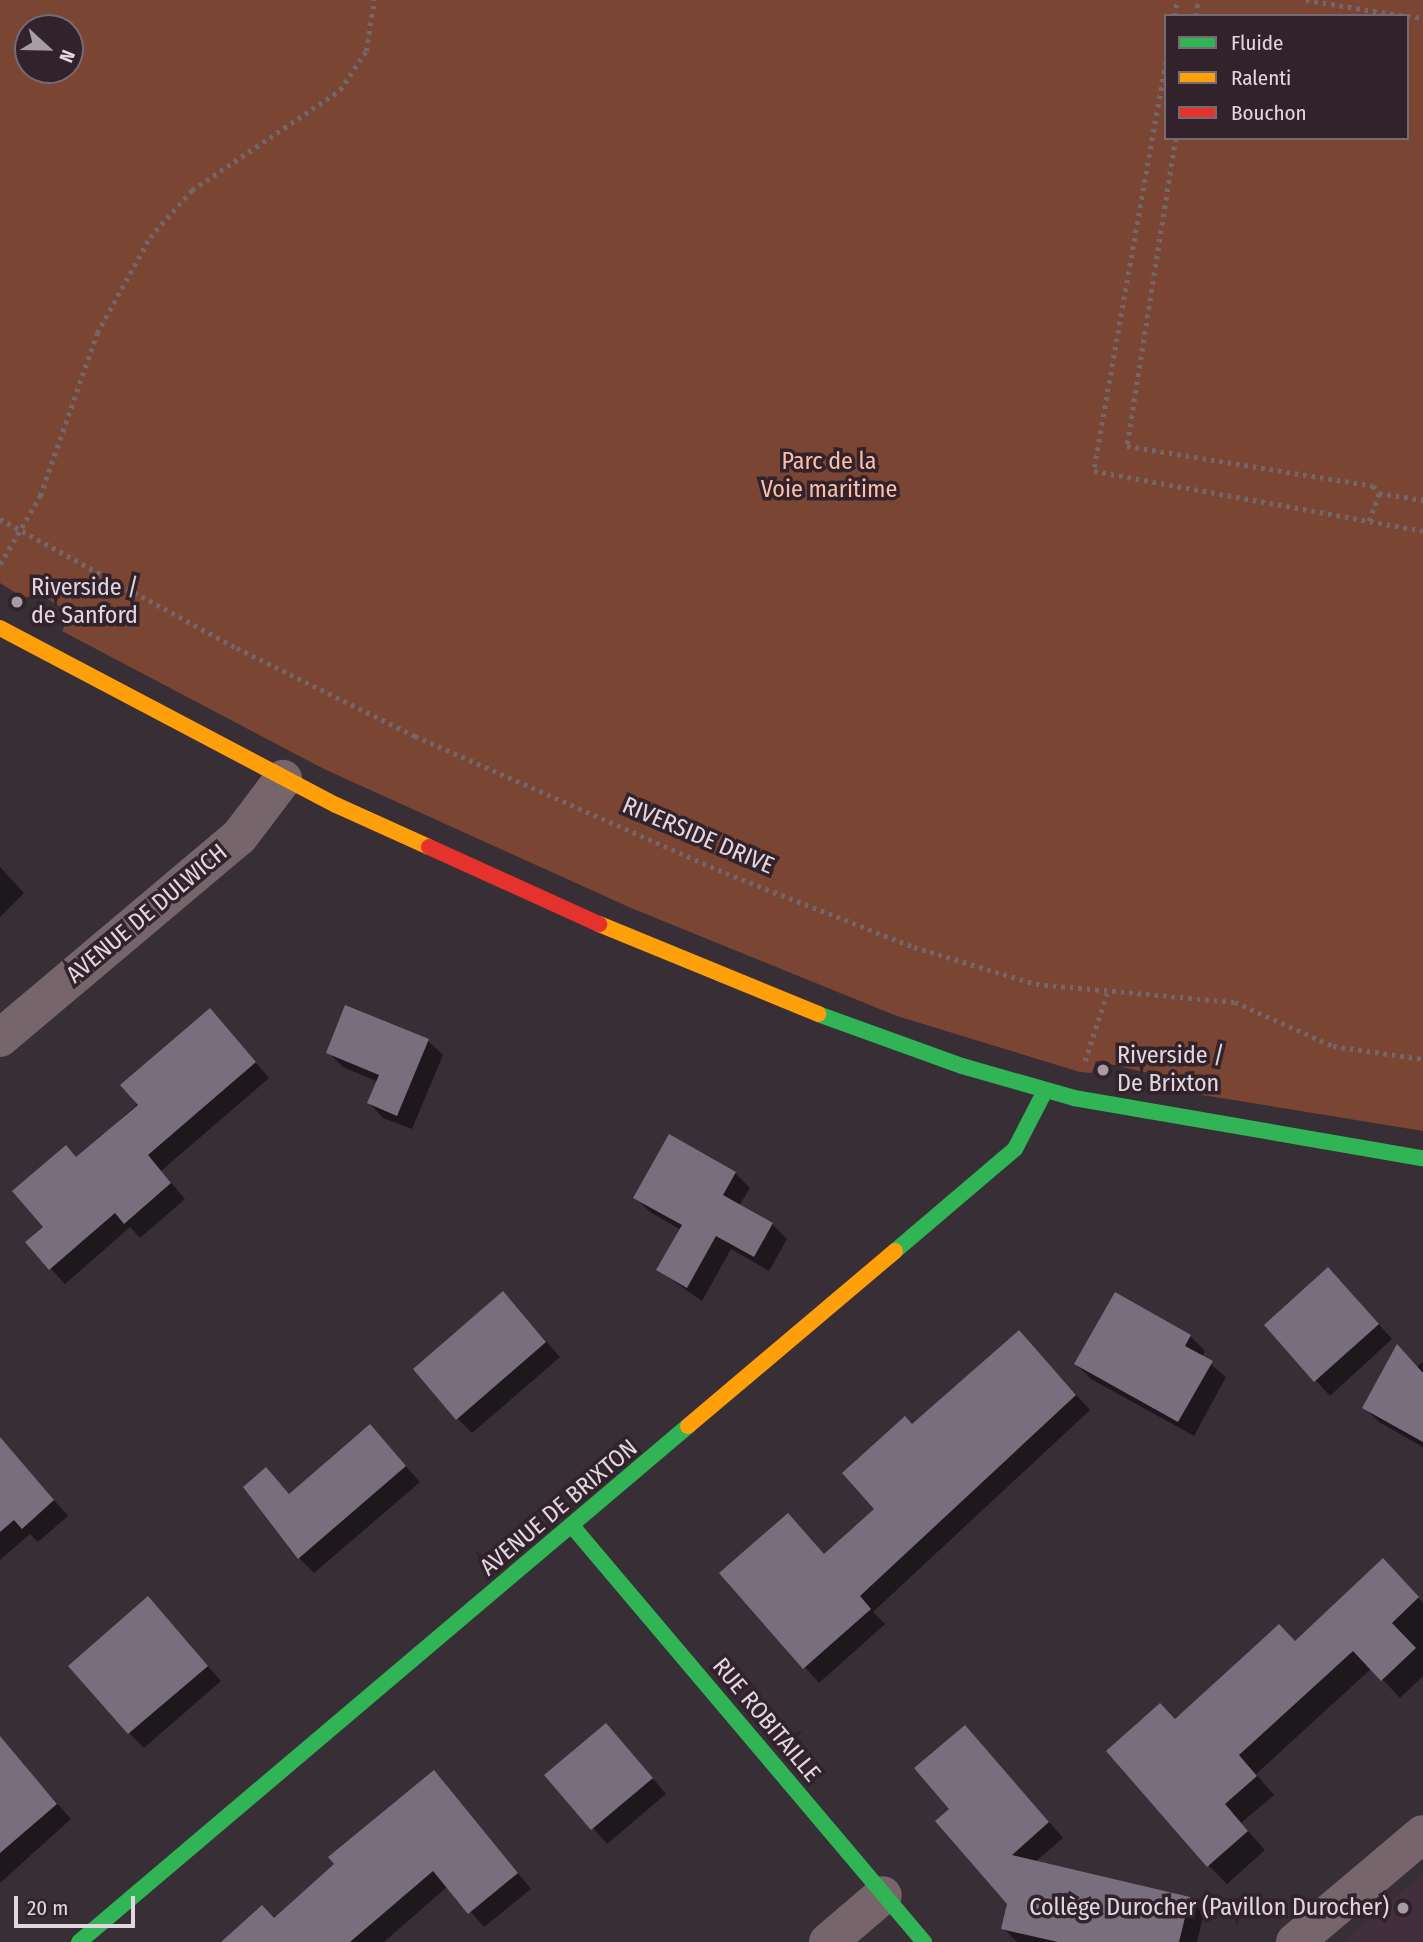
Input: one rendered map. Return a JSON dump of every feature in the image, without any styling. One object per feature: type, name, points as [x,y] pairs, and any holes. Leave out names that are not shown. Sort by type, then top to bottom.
[{"type":"street","points":[[0,628],[283,779],[660,951],[929,1055],[1045,1091],[1161,1117],[1423,1158]]},
{"type":"street","name":"AVENUE DE DULWICH","points":[[0,1038],[239,837],[283,779]]},
{"type":"street","name":"AVENUE DE BRIXTON","points":[[79,1942],[573,1527],[1015,1149],[1033,1121],[1045,1091]]},
{"type":"street","name":"RUE ROBITAILLE","points":[[573,1527],[923,1942]]},
{"type":"street","points":[[1295,1942],[1423,1834]]},
{"type":"street","points":[[828,1942],[883,1895]]},
{"type":"path","points":[[0,564],[40,496],[97,334],[150,237],[192,190],[340,90],[366,51],[374,0]]},
{"type":"path","points":[[1306,0],[1394,14]]},
{"type":"path","points":[[1164,73],[1094,471],[1423,531]]},
{"type":"path","points":[[1176,140],[1127,446],[1373,486],[1379,493],[1423,500]]},
{"type":"path","points":[[1369,521],[1379,493]]},
{"type":"path","name":"RIVERSIDE DRIVE","points":[[0,519],[324,692],[529,788],[806,906],[988,973],[1107,993],[1235,1002],[1332,1046],[1423,1059]]},
{"type":"path","points":[[320,701],[324,692]]},
{"type":"path","points":[[1080,1072],[1107,993]]},
{"type":"shaded area","name":"Collège Durocher (Pavillon Durocher)","points":[[1423,1874],[1423,1942],[1342,1942]]},
{"type":"green space","name":"Parc de la Voie maritime","points":[[0,0],[1423,0],[1423,1131],[1178,1091],[1180,1080],[1096,1061],[1092,1073],[1080,1072],[897,1016],[631,908],[324,769],[62,631],[71,613],[39,594],[24,598],[0,583]]},
{"type":"building","points":[[345,1005],[429,1039],[397,1116],[367,1103],[379,1075],[326,1053]]},
{"type":"building","points":[[210,1008],[256,1062],[148,1155],[171,1183],[124,1224],[115,1213],[49,1270],[25,1242],[43,1227],[12,1191],[66,1145],[76,1157],[138,1105],[120,1085]]},
{"type":"building","points":[[669,1134],[736,1172],[723,1195],[773,1223],[754,1257],[716,1236],[687,1288],[656,1270],[682,1225],[633,1198]]},
{"type":"building","points":[[1328,1267],[1379,1324],[1314,1382],[1264,1325]]},
{"type":"building","points":[[503,1291],[546,1342],[456,1420],[413,1369]]},
{"type":"building","points":[[1115,1292],[1191,1335],[1185,1346],[1213,1361],[1178,1422],[1074,1364]]},
{"type":"building","points":[[1019,1330],[1076,1395],[860,1596],[871,1609],[803,1669],[719,1573],[788,1513],[824,1554],[874,1509],[842,1473],[905,1416],[912,1424]]},
{"type":"building","points":[[1397,1344],[1423,1373],[1423,1442],[1362,1408]]},
{"type":"building","points":[[370,1424],[406,1466],[298,1559],[243,1487],[266,1467],[289,1494]]},
{"type":"building","points":[[0,1437],[54,1500],[22,1529],[14,1520],[0,1532]]},
{"type":"building","points":[[1383,1558],[1419,1597],[1392,1623],[1416,1648],[1381,1681],[1353,1651],[1239,1755],[1257,1776],[1225,1804],[1248,1831],[1207,1867],[1106,1751],[1160,1703],[1175,1719],[1279,1624],[1295,1641]]},
{"type":"building","points":[[148,1596],[208,1666],[128,1734],[68,1666]]},
{"type":"building","points":[[606,1723],[653,1778],[591,1830],[544,1775]]},
{"type":"building","points":[[965,1725],[1049,1822],[1012,1855],[1190,1897],[1179,1942],[1058,1942],[1001,1929],[1007,1904],[935,1821],[949,1809],[914,1768]]},
{"type":"building","points":[[0,1736],[57,1804],[0,1853]]},
{"type":"building","points":[[434,1770],[518,1873],[468,1914],[433,1871],[350,1942],[221,1942],[262,1905],[274,1918],[334,1864],[328,1857]]},
{"type":"traffic: fast","points":[[818,1014],[962,1066],[1074,1098],[1423,1158]]},
{"type":"traffic: fast","points":[[895,1251],[1015,1149],[1045,1091]]},
{"type":"traffic: fast","points":[[79,1942],[688,1426]]},
{"type":"traffic: fast","points":[[573,1527],[924,1942]]},
{"type":"traffic: slow","points":[[0,628],[336,805],[429,847]]},
{"type":"traffic: slow","points":[[599,924],[818,1014]]},
{"type":"traffic: slow","points":[[688,1426],[895,1251]]},
{"type":"traffic: jam","points":[[429,847],[599,924]]},
{"type":"place","name":"Riverside / de Sanford","points":[[17,602]]},
{"type":"place","name":"Riverside / De Brixton","points":[[1103,1070]]},
{"type":"place","name":"Collège Durocher (Pavillon Durocher)","points":[[1403,1908]]}]
